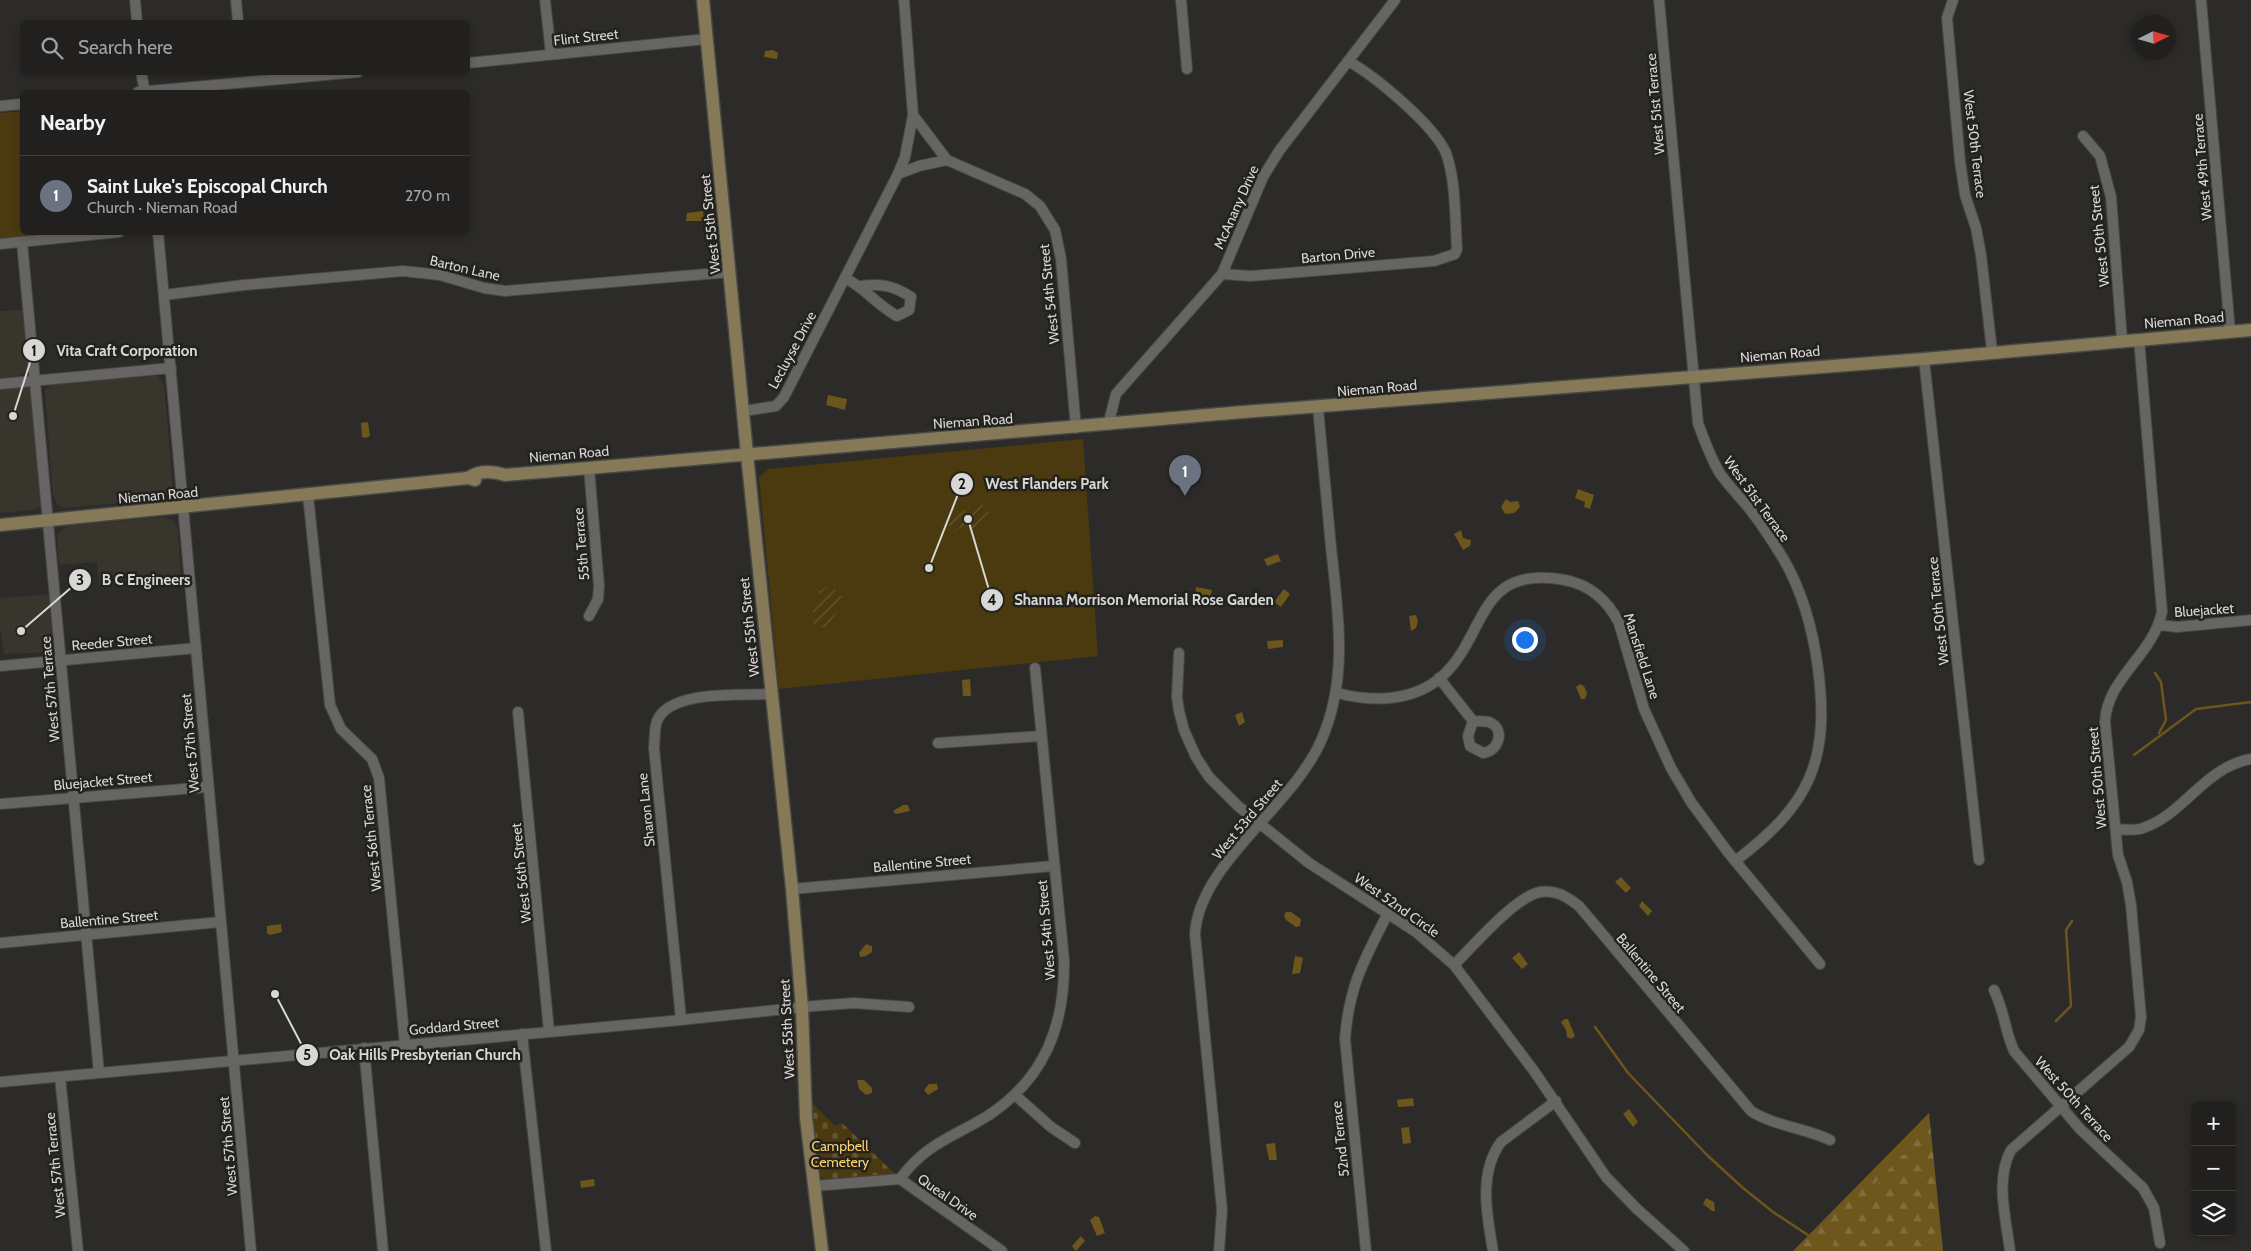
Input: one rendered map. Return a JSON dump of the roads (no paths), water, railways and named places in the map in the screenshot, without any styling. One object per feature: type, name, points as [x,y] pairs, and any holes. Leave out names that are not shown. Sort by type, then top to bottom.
[{"type":"main road","name":"West 55th Street","points":[[703,0],[792,889],[802,1008],[806,1118],[822,1251]]},
{"type":"main road","name":"Nieman Road","points":[[0,525],[468,478],[478,481],[495,480],[505,475],[747,454],[1076,428],[1243,412],[1318,408],[1694,376],[1924,359],[1992,351],[2251,330]]},
{"type":"street","points":[[135,0],[137,20]]},
{"type":"street","points":[[236,0],[238,20]]},
{"type":"street","points":[[545,0],[551,54]]},
{"type":"street","points":[[904,0],[913,115]]},
{"type":"street","points":[[1181,0],[1187,69]]},
{"type":"street","name":"McAnany Drive","points":[[1108,425],[1116,394],[1222,274],[1262,176],[1304,116],[1395,0]]},
{"type":"street","name":"West 51st Terrace","points":[[1659,0],[1694,376],[1693,394],[1698,423],[1707,451],[1720,473],[1764,529],[1785,563],[1798,591],[1815,648],[1821,694],[1820,744],[1808,782],[1781,822],[1736,860]]},
{"type":"street","name":"West 50th Terrace","points":[[1953,0],[1947,18],[1960,161],[1965,195],[1976,228],[1982,255],[1992,351]]},
{"type":"street","name":"West 49th Terrace","points":[[2201,0],[2230,331]]},
{"type":"street","name":"Flint Street","points":[[470,63],[706,39]]},
{"type":"street","name":"Barton Drive","points":[[1222,274],[1251,276],[1434,261],[1455,254],[1457,249],[1450,174],[1442,144],[1433,132],[1381,84],[1348,61]]},
{"type":"street","points":[[142,75],[145,90]]},
{"type":"street","points":[[159,90],[242,78],[300,75]]},
{"type":"street","points":[[0,106],[20,104]]},
{"type":"street","name":"West 54th Street","points":[[913,115],[947,160],[1026,194],[1040,206],[1050,220],[1059,243],[1076,428]]},
{"type":"street","name":"Lecluyse Drive","points":[[744,410],[776,406],[784,397],[898,174],[905,157],[913,115]]},
{"type":"street","name":"West 50th Street","points":[[2083,136],[2100,156],[2111,197],[2122,340]]},
{"type":"street","points":[[898,174],[919,166],[947,160]]},
{"type":"street","points":[[0,244],[90,235]]},
{"type":"street","name":"West 57th Street","points":[[158,235],[220,922],[252,1251]]},
{"type":"street","name":"West 57th Terrace","points":[[22,242],[99,1073]]},
{"type":"street","name":"Barton Lane","points":[[164,295],[244,285],[403,271],[440,275],[484,288],[505,291],[730,272]]},
{"type":"street","points":[[845,278],[861,286],[867,294],[890,312],[898,316],[909,310],[911,297],[898,288],[875,284],[861,286]]},
{"type":"street","name":"West 50th Street","points":[[2010,1251],[2002,1180],[2004,1162],[2011,1150],[2128,1047],[2138,1030],[2141,1016],[2131,905],[2127,882],[2118,855],[2106,710],[2114,689],[2146,648],[2159,625],[2162,596],[2139,339]]},
{"type":"street","name":"West 50th Terrace","points":[[1924,359],[1979,860]]},
{"type":"street","points":[[0,384],[171,368]]},
{"type":"street","name":"West 53rd Street","points":[[1219,1251],[1222,1210],[1195,934],[1196,921],[1201,903],[1212,882],[1299,779],[1311,760],[1325,732],[1337,693],[1340,647],[1318,408]]},
{"type":"street","name":"55th Terrace","points":[[588,468],[599,586],[598,599],[589,616]]},
{"type":"street","name":"West 56th Terrace","points":[[308,495],[330,705],[341,729],[372,759],[379,778],[405,1044]]},
{"type":"street","name":"Mansfield Lane","points":[[1337,693],[1364,699],[1386,699],[1409,693],[1439,678],[1456,661],[1487,605],[1505,588],[1522,580],[1548,577],[1569,581],[1590,589],[1614,612],[1619,623],[1644,708],[1671,768],[1707,826],[1820,964]]},
{"type":"street","name":"Bluejacket","points":[[2159,625],[2177,627],[2251,620]]},
{"type":"street","name":"Reeder Street","points":[[0,666],[196,648]]},
{"type":"street","name":"West 52nd Circle","points":[[1179,653],[1177,697],[1179,711],[1184,730],[1196,757],[1209,777],[1226,796],[1309,863],[1416,932],[1454,965],[1478,994],[1556,1101],[1606,1177],[1626,1199],[1684,1251]]},
{"type":"street","name":"West 54th Street","points":[[900,1179],[925,1151],[943,1138],[989,1114],[1015,1095],[1044,1055],[1054,1034],[1064,991],[1064,960],[1035,668]]},
{"type":"street","points":[[1439,678],[1473,721]]},
{"type":"street","name":"Sharon Lane","points":[[681,1019],[654,748],[657,722],[667,707],[686,700],[772,694]]},
{"type":"street","name":"West 56th Street","points":[[518,712],[549,1031]]},
{"type":"street","points":[[938,743],[1041,736]]},
{"type":"street","points":[[2116,829],[2142,828],[2158,821],[2219,771],[2240,761],[2251,760]]},
{"type":"street","name":"Bluejacket Street","points":[[0,804],[208,787]]},
{"type":"street","name":"Ballentine Street","points":[[792,889],[1054,866]]},
{"type":"street","name":"Ballentine Street","points":[[1454,965],[1522,899],[1540,892],[1555,892],[1567,896],[1579,906],[1751,1111],[1776,1123],[1809,1131],[1830,1140]]},
{"type":"street","name":"52nd Terrace","points":[[1366,1251],[1346,1061],[1346,1024],[1356,978],[1388,913]]},
{"type":"street","name":"Ballentine Street","points":[[0,944],[220,922]]},
{"type":"street","name":"West 50th Terrace","points":[[1994,990],[2000,1002],[2008,1038],[2014,1051],[2060,1106],[2104,1153],[2143,1188],[2154,1208],[2160,1243]]},
{"type":"street","name":"Goddard Street","points":[[0,1082],[854,1003],[909,1007]]},
{"type":"street","points":[[522,1034],[546,1251]]},
{"type":"street","points":[[364,1048],[383,1251]]},
{"type":"street","name":"West 57th Terrace","points":[[60,1077],[78,1251]]},
{"type":"street","points":[[1015,1095],[1051,1127],[1075,1143]]},
{"type":"street","points":[[1492,1251],[1486,1188],[1490,1164],[1495,1150],[1501,1142],[1556,1101]]},
{"type":"street","name":"Queal Drive","points":[[814,1186],[900,1179],[1002,1251]]},
{"type":"waterway","points":[[2155,673],[2161,682],[2166,720],[2159,733]]},
{"type":"waterway","points":[[2134,755],[2196,709],[2251,702]]},
{"type":"waterway","points":[[2056,1021],[2071,1006],[2066,930],[2072,921]]},
{"type":"waterway","points":[[1595,1027],[1628,1073],[1707,1155],[1773,1212],[1832,1251]]},
{"type":"waterway","points":[[1830,1250],[1837,1226],[1859,1207],[1898,1155],[1928,1147]]},
{"type":"place","name":"Vita Craft Corporation","points":[[13,416]]},
{"type":"place","name":"Saint Luke's Episcopal Church","points":[[1185,496]]},
{"type":"place","name":"Shanna Morrison Memorial Rose Garden","points":[[968,519]]},
{"type":"place","name":"West Flanders Park","points":[[929,568]]},
{"type":"place","name":"B C Engineers","points":[[21,631]]},
{"type":"place","name":"Oak Hills Presbyterian Church","points":[[275,994]]},
{"type":"park label","name":"Campbell Cemetery","points":[[840,1154]]}]
